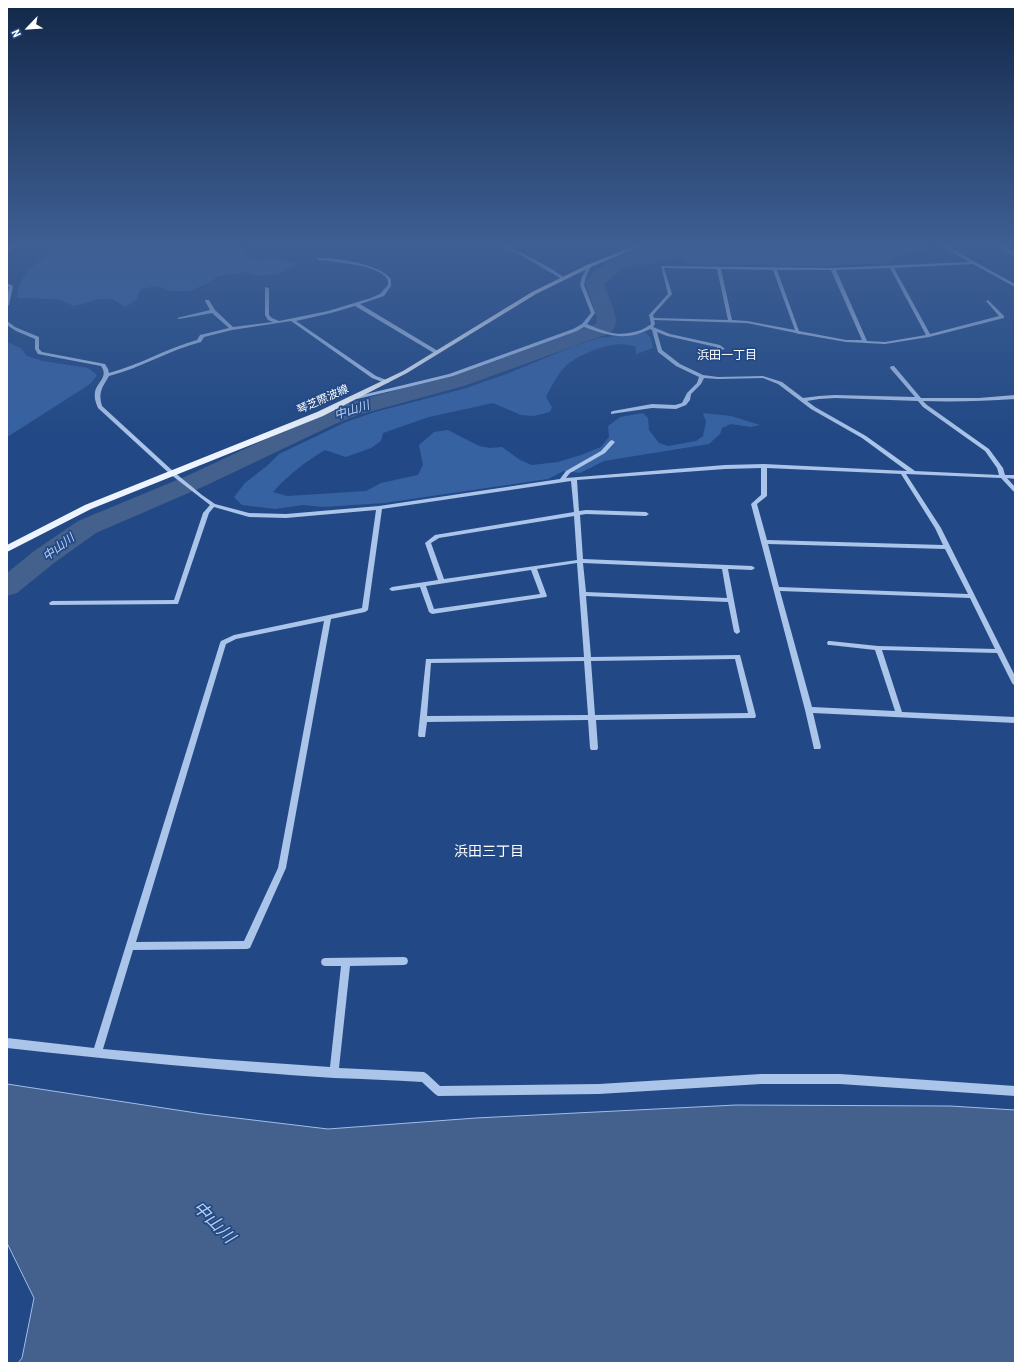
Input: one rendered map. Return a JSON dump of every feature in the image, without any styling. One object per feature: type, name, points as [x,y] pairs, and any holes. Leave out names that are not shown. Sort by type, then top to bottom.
[{"type":"main road","name":"琴芝際波線","points":[[7,549],[88,507],[320,414],[357,397],[387,382],[504,311]]},
{"type":"street","points":[[179,318],[212,311],[232,329]]},
{"type":"street","points":[[267,311],[267,315],[270,319],[278,322]]},
{"type":"street","points":[[107,375],[116,374],[149,359],[199,341],[202,336],[232,329],[292,320],[333,311]]},
{"type":"street","points":[[368,311],[436,352]]},
{"type":"street","points":[[357,397],[422,383],[476,368],[575,330],[584,325],[593,313],[593,311]]},
{"type":"street","points":[[655,311],[651,315],[651,319],[657,345],[670,361],[702,376],[718,378],[763,377],[780,383],[824,415],[864,437],[914,473]]},
{"type":"street","points":[[728,311],[730,321]]},
{"type":"street","points":[[790,311],[798,333]]},
{"type":"street","points":[[851,311],[865,342]]},
{"type":"street","points":[[916,311],[929,336]]},
{"type":"street","points":[[651,319],[747,322],[846,341],[885,343],[929,336],[1002,317],[997,311]]},
{"type":"street","points":[[292,320],[374,377],[387,382]]},
{"type":"street","points":[[7,322],[11,328],[37,338],[37,349],[40,352],[103,365],[107,369],[107,375],[98,389],[97,400],[100,407],[172,473],[213,505],[249,515],[286,516],[379,508],[574,479],[725,467],[764,466],[1015,477]]},
{"type":"street","points":[[584,325],[614,335],[652,328],[669,335],[718,346],[723,349]]},
{"type":"street","points":[[892,367],[918,399],[987,450],[1000,468],[1003,477],[1015,490]]},
{"type":"street","points":[[613,413],[652,406],[676,407],[684,404],[689,394],[699,384],[702,376]]},
{"type":"street","points":[[802,400],[822,396],[918,399],[990,399],[1015,397]]},
{"type":"street","points":[[562,481],[568,472],[603,452],[612,442]]},
{"type":"street","points":[[764,466],[764,496],[754,504],[778,589],[817,747]]},
{"type":"street","points":[[903,473],[938,528],[970,596],[1015,683]]},
{"type":"street","points":[[574,479],[594,748]]},
{"type":"street","points":[[52,603],[176,602],[206,513],[213,505]]},
{"type":"street","points":[[97,1053],[223,642],[234,637],[365,610],[379,508]]},
{"type":"street","points":[[442,582],[428,543],[438,536],[576,515],[586,512],[646,514]]},
{"type":"street","points":[[764,542],[947,547]]},
{"type":"street","points":[[392,589],[580,561],[752,568]]},
{"type":"street","points":[[725,567],[737,632]]},
{"type":"street","points":[[423,584],[432,612],[544,596],[534,568]]},
{"type":"street","points":[[778,589],[970,596]]},
{"type":"street","points":[[582,594],[731,600]]},
{"type":"street","points":[[130,946],[247,945],[282,868],[328,617]]},
{"type":"street","points":[[830,643],[878,648],[998,651]]},
{"type":"street","points":[[878,648],[898,714]]},
{"type":"street","points":[[422,735],[428,661],[738,657],[752,716],[424,719]]},
{"type":"street","points":[[809,710],[1015,720]]},
{"type":"street","points":[[325,962],[404,961]]},
{"type":"street","points":[[334,1073],[346,962]]},
{"type":"street","points":[[7,1043],[148,1059],[334,1073],[424,1077],[438,1091],[600,1089],[761,1079],[840,1079],[1015,1091]]},
{"type":"shaded area","points":[[646,333],[651,338],[653,348],[636,354],[636,347],[620,344],[611,345],[591,351],[574,359],[558,375],[546,397],[552,407],[550,412],[534,416],[521,415],[493,403],[429,417],[383,433],[381,441],[371,448],[346,457],[325,450],[297,469],[273,492],[287,496],[366,491],[381,483],[418,475],[423,465],[419,445],[434,432],[448,430],[479,446],[490,448],[502,447],[520,460],[532,465],[558,462],[601,447],[609,437],[608,426],[620,417],[643,413],[648,418],[649,430],[659,443],[668,446],[696,441],[703,436],[706,422],[703,413],[731,416],[760,425],[751,427],[731,424],[722,428],[720,434],[709,444],[604,461],[580,473],[564,471],[548,479],[384,503],[323,507],[303,505],[275,509],[242,505],[234,497],[245,483],[268,465],[279,454],[346,422],[375,412],[463,389],[599,338]]},
{"type":"shaded area","points":[[7,342],[21,348],[27,356],[43,361],[88,368],[97,375],[91,383],[81,390],[7,437]]},
{"type":"water","points":[[7,1084],[203,1114],[328,1129],[476,1118],[736,1105],[950,1106],[1015,1110],[1015,1363],[18,1363],[22,1358],[34,1298],[7,1243]]},
{"type":"waterway","name":"中山川","points":[[7,587],[44,557],[87,527],[198,480],[327,419],[350,410],[456,381],[592,333],[605,327],[607,318],[604,311]]},
{"type":"district","name":"浜田一丁目","points":[[727,356]]},
{"type":"district","name":"浜田三丁目","points":[[489,852]]}]
